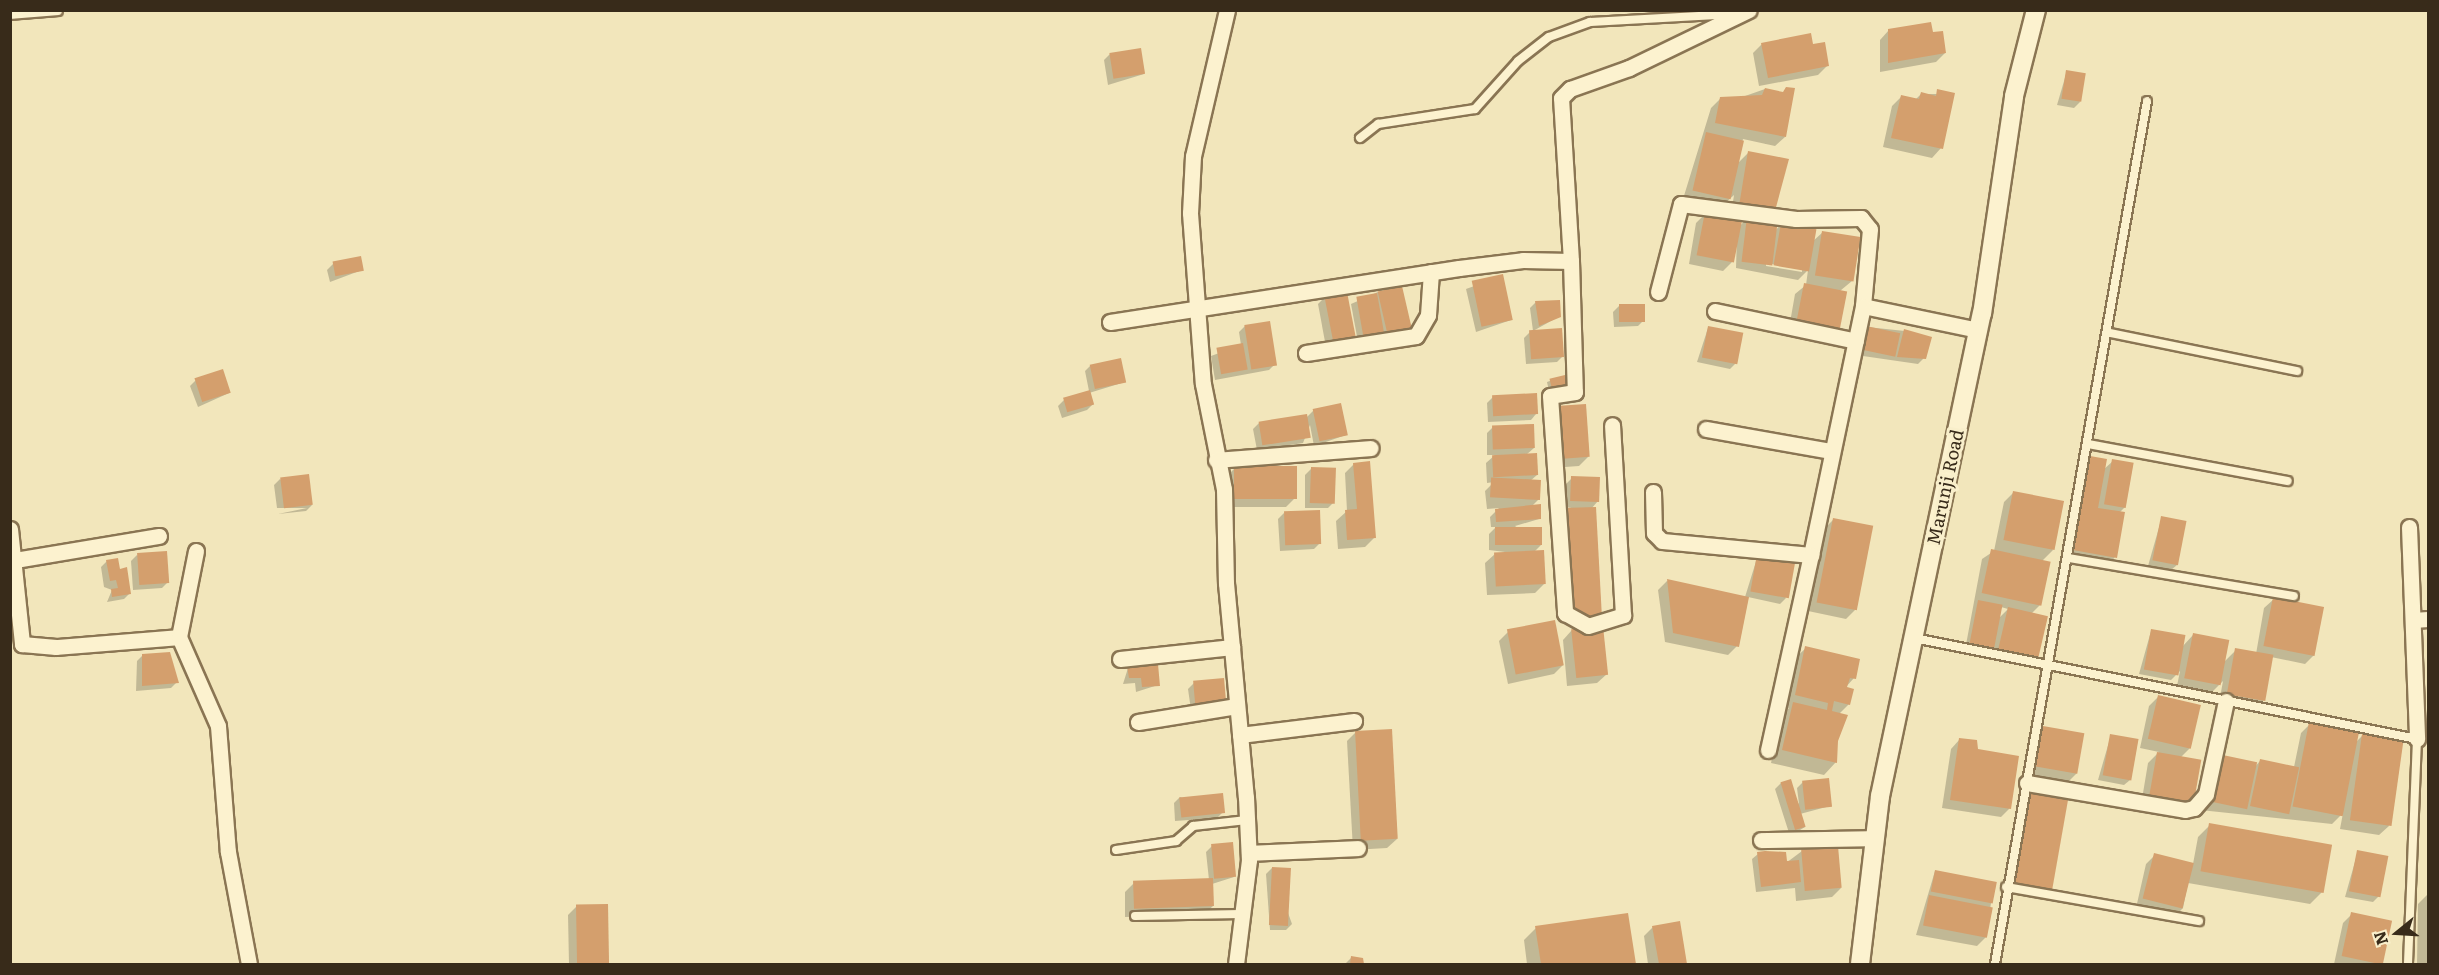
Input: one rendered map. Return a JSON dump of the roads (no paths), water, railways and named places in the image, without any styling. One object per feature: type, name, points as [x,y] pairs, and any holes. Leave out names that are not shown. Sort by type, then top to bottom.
[{"type":"street","points":[[1227,10],[1193,156],[1195,306],[1216,460],[1224,489],[1232,646],[1249,853],[1236,964]]},
{"type":"street","name":"Marunji Road","points":[[1860,964],[1874,838],[1913,638],[1978,330],[2012,107],[2036,10]]},
{"type":"street","points":[[1612,424],[1623,615],[1588,626],[1565,614],[1550,396],[1575,392],[1571,261],[1560,98],[1570,89],[1629,68],[1745,12]]},
{"type":"street","points":[[1658,292],[1681,204],[1796,219],[1868,222],[1863,306],[1768,750]]},
{"type":"street","points":[[1110,321],[1195,306],[1523,260],[1571,261]]},
{"type":"street","points":[[1306,353],[1416,336],[1428,315],[1431,272]]},
{"type":"street","points":[[1863,306],[1978,330]]},
{"type":"street","points":[[1715,311],[1856,341]]},
{"type":"street","points":[[1706,429],[1831,451]]},
{"type":"street","points":[[1216,460],[1371,448]]},
{"type":"street","points":[[1653,492],[1654,533],[1662,541],[1811,555]]},
{"type":"street","points":[[2409,527],[2417,739]]},
{"type":"street","points":[[10,529],[22,644],[56,647],[180,637]]},
{"type":"street","points":[[15,560],[159,536]]},
{"type":"street","points":[[196,550],[180,637],[218,726],[228,852],[249,964]]},
{"type":"street","points":[[2413,620],[2428,619]]},
{"type":"street","points":[[1120,659],[1232,646]]},
{"type":"street","points":[[2027,783],[2185,810],[2194,807],[2206,794],[2226,701]]},
{"type":"street","points":[[1138,722],[1237,706]]},
{"type":"street","points":[[1240,735],[1354,721]]},
{"type":"street","points":[[1761,840],[1874,838]]},
{"type":"street","points":[[1249,853],[1358,848]]},
{"type":"lane","points":[[10,15],[58,11]]},
{"type":"lane","points":[[1360,138],[1378,124],[1475,109],[1518,61],[1549,37],[1590,22],[1745,12]]},
{"type":"lane","points":[[1995,964],[2006,887],[2051,665],[2088,444],[2110,333],[2147,101]]},
{"type":"lane","points":[[2110,333],[2297,371]]},
{"type":"lane","points":[[2088,444],[2288,481]]},
{"type":"lane","points":[[2069,558],[2294,596]]},
{"type":"lane","points":[[1913,638],[2417,739],[2408,964]]},
{"type":"lane","points":[[1116,850],[1176,841],[1193,826],[1247,820]]},
{"type":"lane","points":[[2006,887],[2199,921]]},
{"type":"lane","points":[[1135,916],[1242,914]]}]
